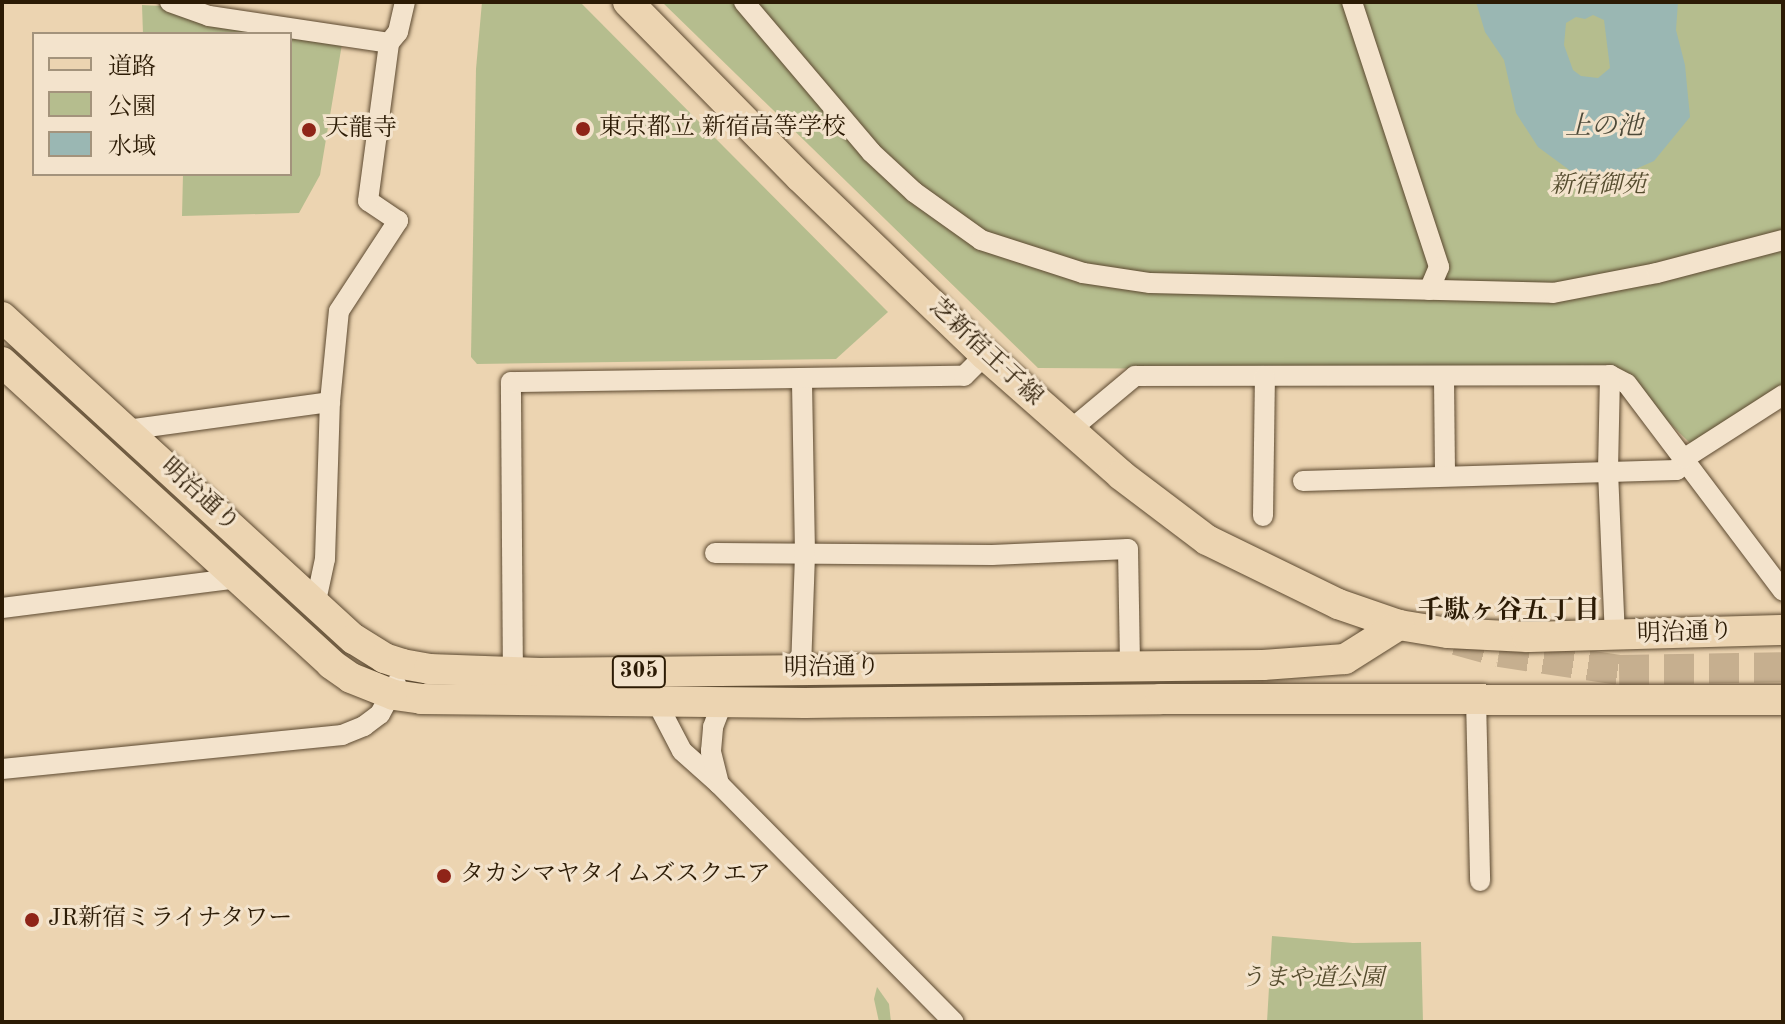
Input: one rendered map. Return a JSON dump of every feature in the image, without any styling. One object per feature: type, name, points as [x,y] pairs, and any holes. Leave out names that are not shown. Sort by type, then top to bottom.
[{"type":"main road","name":"芝新宿王子線","points":[[628,2],[800,177],[985,355],[1069,431],[1207,540],[1338,604],[1399,625]]},
{"type":"main road","name":"明治通り","points":[[2,317],[368,649],[402,664],[513,686],[656,701],[1783,700]]},
{"type":"main road","name":"明治通り","points":[[2,362],[331,664],[351,678],[394,695],[421,699],[513,686],[801,669],[1130,669],[1345,659],[1399,625],[1448,633],[1615,637],[1783,630]]},
{"type":"street","points":[[170,2],[209,16],[389,43]]},
{"type":"street","points":[[316,601],[325,559],[330,402],[339,311],[398,221],[368,201],[389,43],[398,32],[405,2]]},
{"type":"street","points":[[744,2],[871,152],[914,192],[981,240],[1083,273],[1150,283],[1553,293],[1657,273],[1783,240]]},
{"type":"street","points":[[1352,2],[1439,267],[1429,290]]},
{"type":"street","points":[[513,686],[511,382],[964,376],[985,355]]},
{"type":"street","points":[[1069,431],[1135,376],[1444,378],[1610,375],[1627,384],[1783,591]]},
{"type":"street","points":[[1610,375],[1608,471],[1615,637]]},
{"type":"street","points":[[1263,516],[1265,376]]},
{"type":"street","points":[[1444,378],[1445,476]]},
{"type":"street","points":[[801,669],[805,554],[802,380]]},
{"type":"street","points":[[1303,481],[1677,470],[1685,458],[1783,395]]},
{"type":"street","points":[[126,430],[330,402]]},
{"type":"street","points":[[715,553],[992,555],[1128,549],[1130,669]]},
{"type":"street","points":[[2,608],[238,578]]},
{"type":"street","points":[[2,769],[342,735],[380,714],[394,695],[402,664]]},
{"type":"street","points":[[1476,698],[1480,881]]},
{"type":"street","points":[[656,701],[682,751],[719,784],[954,1022]]},
{"type":"street","points":[[719,784],[711,751],[713,727],[723,701]]},
{"type":"green space","name":"東京都立 新宿高等学校","points":[[482,2],[580,2],[888,312],[836,359],[477,364],[471,357],[476,69]]},
{"type":"green space","name":"新宿御苑","points":[[662,2],[1783,2],[1783,384],[1691,444],[1616,371],[1038,368]]},
{"type":"green space","points":[[142,5],[161,6],[265,32],[143,32]]},
{"type":"green space","points":[[292,36],[342,44],[320,175],[299,213],[182,216],[183,176],[292,176]]},
{"type":"green space","name":"うまや道公園","points":[[1272,936],[1353,943],[1421,942],[1423,1022],[1267,1022]]},
{"type":"green space","points":[[877,987],[889,1004],[891,1022],[879,1022],[874,999]]},
{"type":"water","name":"上の池","points":[[1476,2],[1678,2],[1676,30],[1685,65],[1690,117],[1654,161],[1606,182],[1572,172],[1538,147],[1516,113],[1504,60],[1485,32]],"holes":[[[1593,15],[1604,20],[1610,68],[1598,78],[1581,76],[1573,70],[1564,45],[1566,23],[1576,17],[1585,19]]]},
{"type":"tunnel","points":[[1456,640],[1499,652],[1619,670],[1783,667]]},
{"type":"place","name":"東京都立 新宿高等学校","points":[[583,129]]},
{"type":"place","name":"天龍寺","points":[[309,130]]},
{"type":"place","name":"タカシマヤタイムズスクエア","points":[[444,876]]},
{"type":"place","name":"JR新宿ミライナタワー","points":[[32,920]]},
{"type":"district","name":"千駄ヶ谷五丁目","points":[[1509,612]]}]
